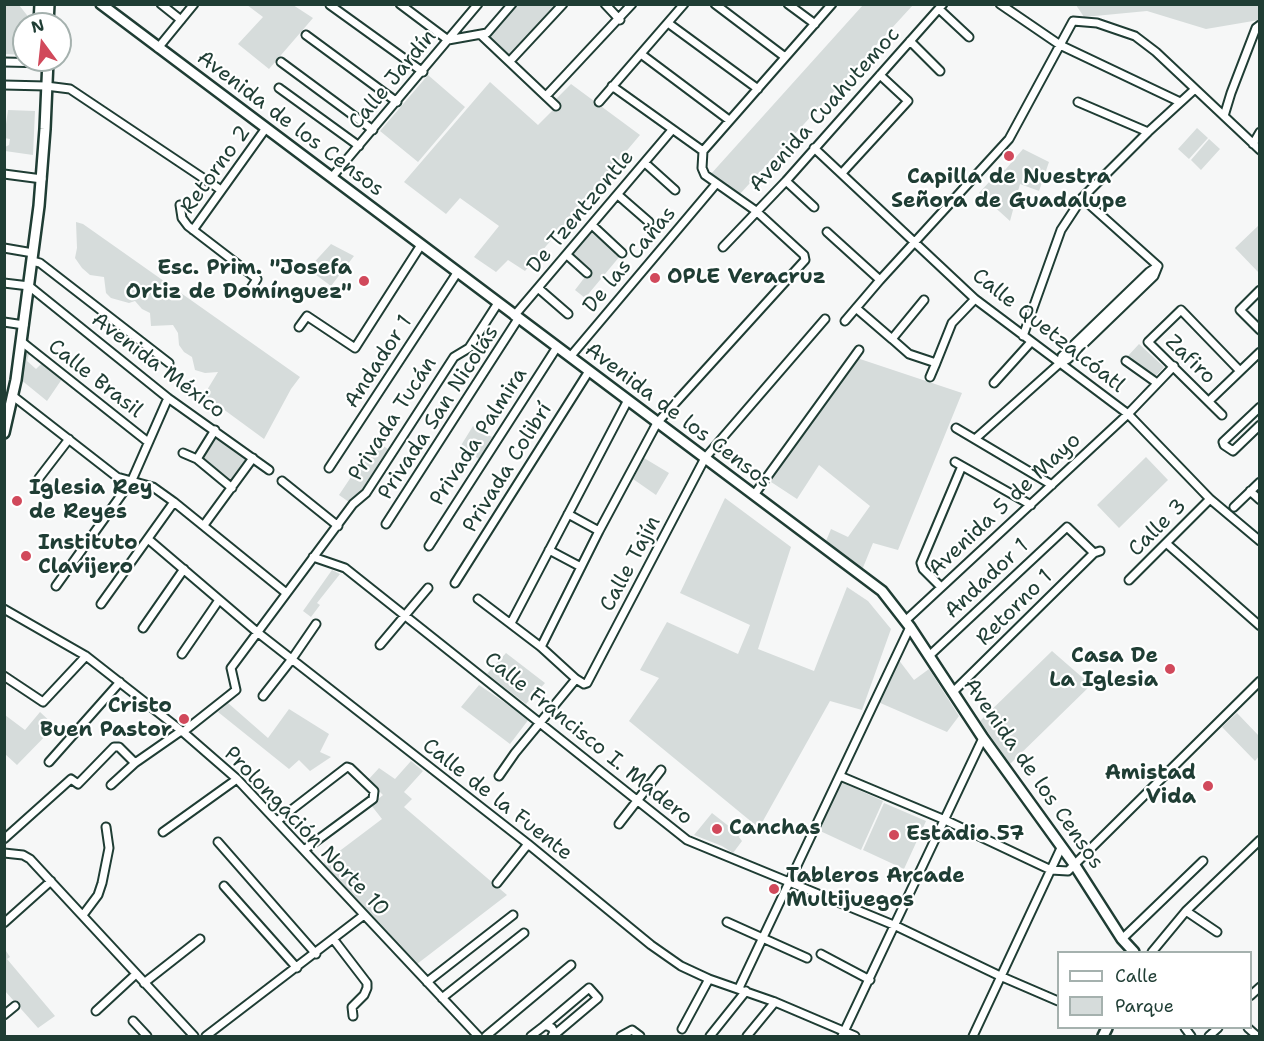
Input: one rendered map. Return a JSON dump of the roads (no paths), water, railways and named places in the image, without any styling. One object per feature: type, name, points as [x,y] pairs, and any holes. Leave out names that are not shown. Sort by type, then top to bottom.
[{"type":"street","name":"Avenida de los Censos","points":[[101,4],[882,591],[908,624],[983,738],[1074,864],[1122,939],[1133,951]]},
{"type":"street","points":[[160,4],[181,20]]},
{"type":"street","points":[[158,48],[194,4]]},
{"type":"street","points":[[400,4],[448,40],[487,33],[512,4]]},
{"type":"street","points":[[466,4],[476,7]]},
{"type":"street","points":[[510,61],[563,4]]},
{"type":"street","points":[[605,4],[620,20]]},
{"type":"street","points":[[546,96],[620,20],[632,4]]},
{"type":"street","points":[[598,102],[684,4]]},
{"type":"street","points":[[715,4],[785,57]]},
{"type":"street","points":[[788,4],[815,24]]},
{"type":"street","points":[[541,647],[599,531],[657,423],[805,260],[756,211],[716,184],[703,172],[703,151],[832,4]]},
{"type":"street","points":[[1000,4],[1060,45],[1180,102]]},
{"type":"street","points":[[330,5],[423,72]]},
{"type":"street","name":"Calle Jardín","points":[[332,177],[476,7]]},
{"type":"street","points":[[941,7],[969,37]]},
{"type":"street","name":"Avenida Cuahutemoc","points":[[723,247],[786,181],[941,7]]},
{"type":"street","points":[[845,321],[1010,139],[1073,21],[1097,23],[1135,36],[1156,52],[1260,150]]},
{"type":"street","points":[[668,23],[758,89]]},
{"type":"street","points":[[1224,116],[1256,28],[1260,25]]},
{"type":"street","points":[[306,35],[397,102]]},
{"type":"street","points":[[481,35],[556,106]]},
{"type":"street","points":[[910,41],[940,71]]},
{"type":"street","points":[[640,54],[729,120]]},
{"type":"street","points":[[281,62],[373,130]]},
{"type":"street","points":[[4,433],[22,342],[42,179],[45,72]]},
{"type":"street","points":[[842,173],[908,101],[880,75]]},
{"type":"street","points":[[4,85],[70,89],[221,190]]},
{"type":"street","points":[[612,86],[703,151]]},
{"type":"street","points":[[279,88],[359,146]]},
{"type":"street","points":[[1023,336],[1061,230],[1082,198],[1195,89]]},
{"type":"street","points":[[1078,102],[1148,132]]},
{"type":"street","name":"Retorno 2","points":[[193,230],[266,128]]},
{"type":"street","name":"De Tzentzontle","points":[[516,317],[672,130]]},
{"type":"street","points":[[1252,144],[1260,132]]},
{"type":"street","name":"Calle Quetzalcóatl","points":[[814,148],[975,299],[1128,414],[1210,499],[1260,541]]},
{"type":"street","points":[[645,163],[675,190]]},
{"type":"street","points":[[4,174],[42,179]]},
{"type":"street","points":[[786,181],[813,207]]},
{"type":"street","name":"De las Cañas","points":[[570,357],[716,184]]},
{"type":"street","points":[[618,195],[649,222]]},
{"type":"street","points":[[975,439],[1060,363],[1068,359],[1154,276],[1158,266],[1082,198]]},
{"type":"street","points":[[180,206],[182,218],[193,230],[258,279],[251,288]]},
{"type":"street","points":[[592,225],[621,253]]},
{"type":"street","points":[[827,232],[880,280]]},
{"type":"street","points":[[299,327],[307,316],[355,348],[421,245]]},
{"type":"street","points":[[4,248],[33,257],[169,363]]},
{"type":"street","points":[[567,255],[587,273]]},
{"type":"street","name":"Andador 1","points":[[329,468],[457,273]]},
{"type":"street","points":[[4,283],[29,286]]},
{"type":"street","name":"Avenida México","points":[[29,286],[168,398],[269,470]]},
{"type":"street","points":[[538,288],[568,314]]},
{"type":"street","points":[[1260,290],[1240,310],[1260,330]]},
{"type":"street","points":[[930,376],[952,323],[975,299]]},
{"type":"street","points":[[892,339],[924,300]]},
{"type":"street","name":"Privada Tucán","points":[[182,731],[236,690],[231,668],[285,592],[353,504],[366,492],[456,354],[469,348],[498,303]]},
{"type":"street","points":[[856,308],[909,354],[936,363]]},
{"type":"street","name":"Zafiro","points":[[1222,415],[1148,342],[1180,310],[1240,371]]},
{"type":"street","name":"Privada San Nicolás","points":[[387,524],[516,317]]},
{"type":"street","name":"Calle Tajín","points":[[576,679],[585,684],[705,458],[825,319]]},
{"type":"street","points":[[4,322],[24,325]]},
{"type":"street","name":"Calle Brasil","points":[[22,342],[148,442]]},
{"type":"street","points":[[994,383],[1031,342]]},
{"type":"street","name":"Privada Palmira","points":[[429,546],[557,347]]},
{"type":"street","points":[[754,495],[859,350]]},
{"type":"street","points":[[1209,401],[1260,352]]},
{"type":"street","points":[[1126,361],[1157,383]]},
{"type":"street","points":[[1128,414],[1174,366]]},
{"type":"street","name":"Privada Colibrí","points":[[455,583],[589,371]]},
{"type":"street","points":[[13,396],[117,477],[153,487],[174,502],[285,592]]},
{"type":"street","points":[[56,586],[132,480],[168,398]]},
{"type":"street","points":[[511,623],[628,400]]},
{"type":"street","points":[[1260,407],[1223,442],[1225,447],[1233,451],[1260,425]]},
{"type":"street","name":"Avenida 5 de Mayo","points":[[908,624],[941,587],[1128,414]]},
{"type":"street","points":[[956,428],[1052,485]]},
{"type":"street","points":[[197,459],[215,430]]},
{"type":"street","points":[[39,478],[69,439]]},
{"type":"street","points":[[183,453],[197,459],[232,488]]},
{"type":"street","points":[[204,525],[253,458]]},
{"type":"street","points":[[941,587],[923,569],[921,563],[959,464],[1030,505]]},
{"type":"street","points":[[282,481],[338,526]]},
{"type":"street","points":[[1234,507],[1260,482]]},
{"type":"street","points":[[1250,491],[1260,500]]},
{"type":"street","name":"Calle 3","points":[[1129,580],[1210,499]]},
{"type":"street","points":[[101,604],[174,502]]},
{"type":"street","points":[[568,514],[599,531]]},
{"type":"street","name":"Andador 1","points":[[929,656],[1067,527],[1097,552]]},
{"type":"street","name":"Calle de la Fuente","points":[[148,539],[257,632],[528,844],[651,945],[681,966],[709,979],[775,1002],[843,1034],[855,1036]]},
{"type":"street","points":[[1166,543],[1260,626]]},
{"type":"street","points":[[549,550],[581,567]]},
{"type":"street","name":"Retorno 1","points":[[954,691],[1097,552]]},
{"type":"street","name":"Calle Francisco I. Madero","points":[[314,557],[345,568],[687,840],[896,926],[1000,976],[1057,1000]]},
{"type":"street","points":[[143,628],[184,569]]},
{"type":"street","points":[[380,645],[428,588]]},
{"type":"street","points":[[478,599],[541,647],[576,679],[499,776]]},
{"type":"street","points":[[182,654],[219,600]]},
{"type":"street","name":"Prolongación Norte 10","points":[[4,609],[86,656],[182,731],[237,779],[478,1036]]},
{"type":"street","points":[[263,696],[316,624]]},
{"type":"street","points":[[710,1036],[742,990],[762,939],[790,884],[908,624]]},
{"type":"street","points":[[4,676],[43,702],[86,656]]},
{"type":"street","points":[[840,776],[945,820],[1051,870],[1068,871],[1260,681]]},
{"type":"street","points":[[49,762],[120,682]]},
{"type":"street","points":[[111,785],[135,764],[182,731]]},
{"type":"street","points":[[843,1034],[983,738]]},
{"type":"street","points":[[4,839],[71,779],[78,784],[117,746],[135,764]]},
{"type":"street","points":[[277,821],[347,767],[374,791],[373,799],[304,850]]},
{"type":"street","points":[[619,824],[661,770]]},
{"type":"street","points":[[163,832],[237,779]]},
{"type":"street","points":[[82,915],[98,895],[102,883],[109,848],[106,827]]},
{"type":"street","points":[[1153,951],[1186,911],[1260,840]]},
{"type":"street","points":[[218,842],[316,954]]},
{"type":"street","points":[[497,883],[528,844]]},
{"type":"street","points":[[973,1036],[1061,848]]},
{"type":"street","points":[[4,853],[23,855],[30,859],[194,1036]]},
{"type":"street","points":[[1122,939],[1203,861]]},
{"type":"street","points":[[4,923],[51,881]]},
{"type":"street","points":[[224,886],[297,968]]},
{"type":"street","points":[[1186,911],[1217,932]]},
{"type":"street","points":[[206,1036],[364,915]]},
{"type":"street","points":[[426,982],[513,915]]},
{"type":"street","points":[[727,922],[807,958]]},
{"type":"street","points":[[442,998],[524,933]]},
{"type":"street","points":[[144,983],[200,939]]},
{"type":"street","points":[[334,940],[367,983],[364,995],[352,1007],[353,1016]]},
{"type":"street","points":[[821,954],[870,980]]},
{"type":"street","points":[[486,1036],[571,965]]},
{"type":"street","points":[[96,1011],[136,974]]},
{"type":"street","points":[[682,1029],[709,979]]},
{"type":"street","points":[[531,1036],[589,988],[598,998],[552,1036]]},
{"type":"street","points":[[747,1036],[775,1002]]},
{"type":"street","points":[[4,1015],[15,1006]]},
{"type":"street","points":[[133,1021],[147,1036]]},
{"type":"street","points":[[544,1026],[552,1028],[552,1036]]},
{"type":"street","points":[[621,1036],[632,1030],[640,1036]]},
{"type":"place","name":"Capilla de Nuestra Señora de Guadalupe","points":[[1009,156]]},
{"type":"place","name":"OPLE Veracruz","points":[[655,278]]},
{"type":"place","name":"Esc. Prim. \"Josefa Ortiz de Domínguez\"","points":[[364,281]]},
{"type":"place","name":"Iglesia Rey de Reyes","points":[[17,501]]},
{"type":"place","name":"Instituto Clavijero","points":[[26,556]]},
{"type":"place","name":"Casa De La Iglesia","points":[[1170,669]]},
{"type":"place","name":"Cristo Buen Pastor","points":[[184,719]]},
{"type":"place","name":"Amistad Vida","points":[[1208,786]]},
{"type":"place","name":"Canchas","points":[[717,829]]},
{"type":"place","name":"Estadio 57","points":[[894,835]]},
{"type":"place","name":"Tableros Arcade Multijuegos","points":[[774,889]]}]
